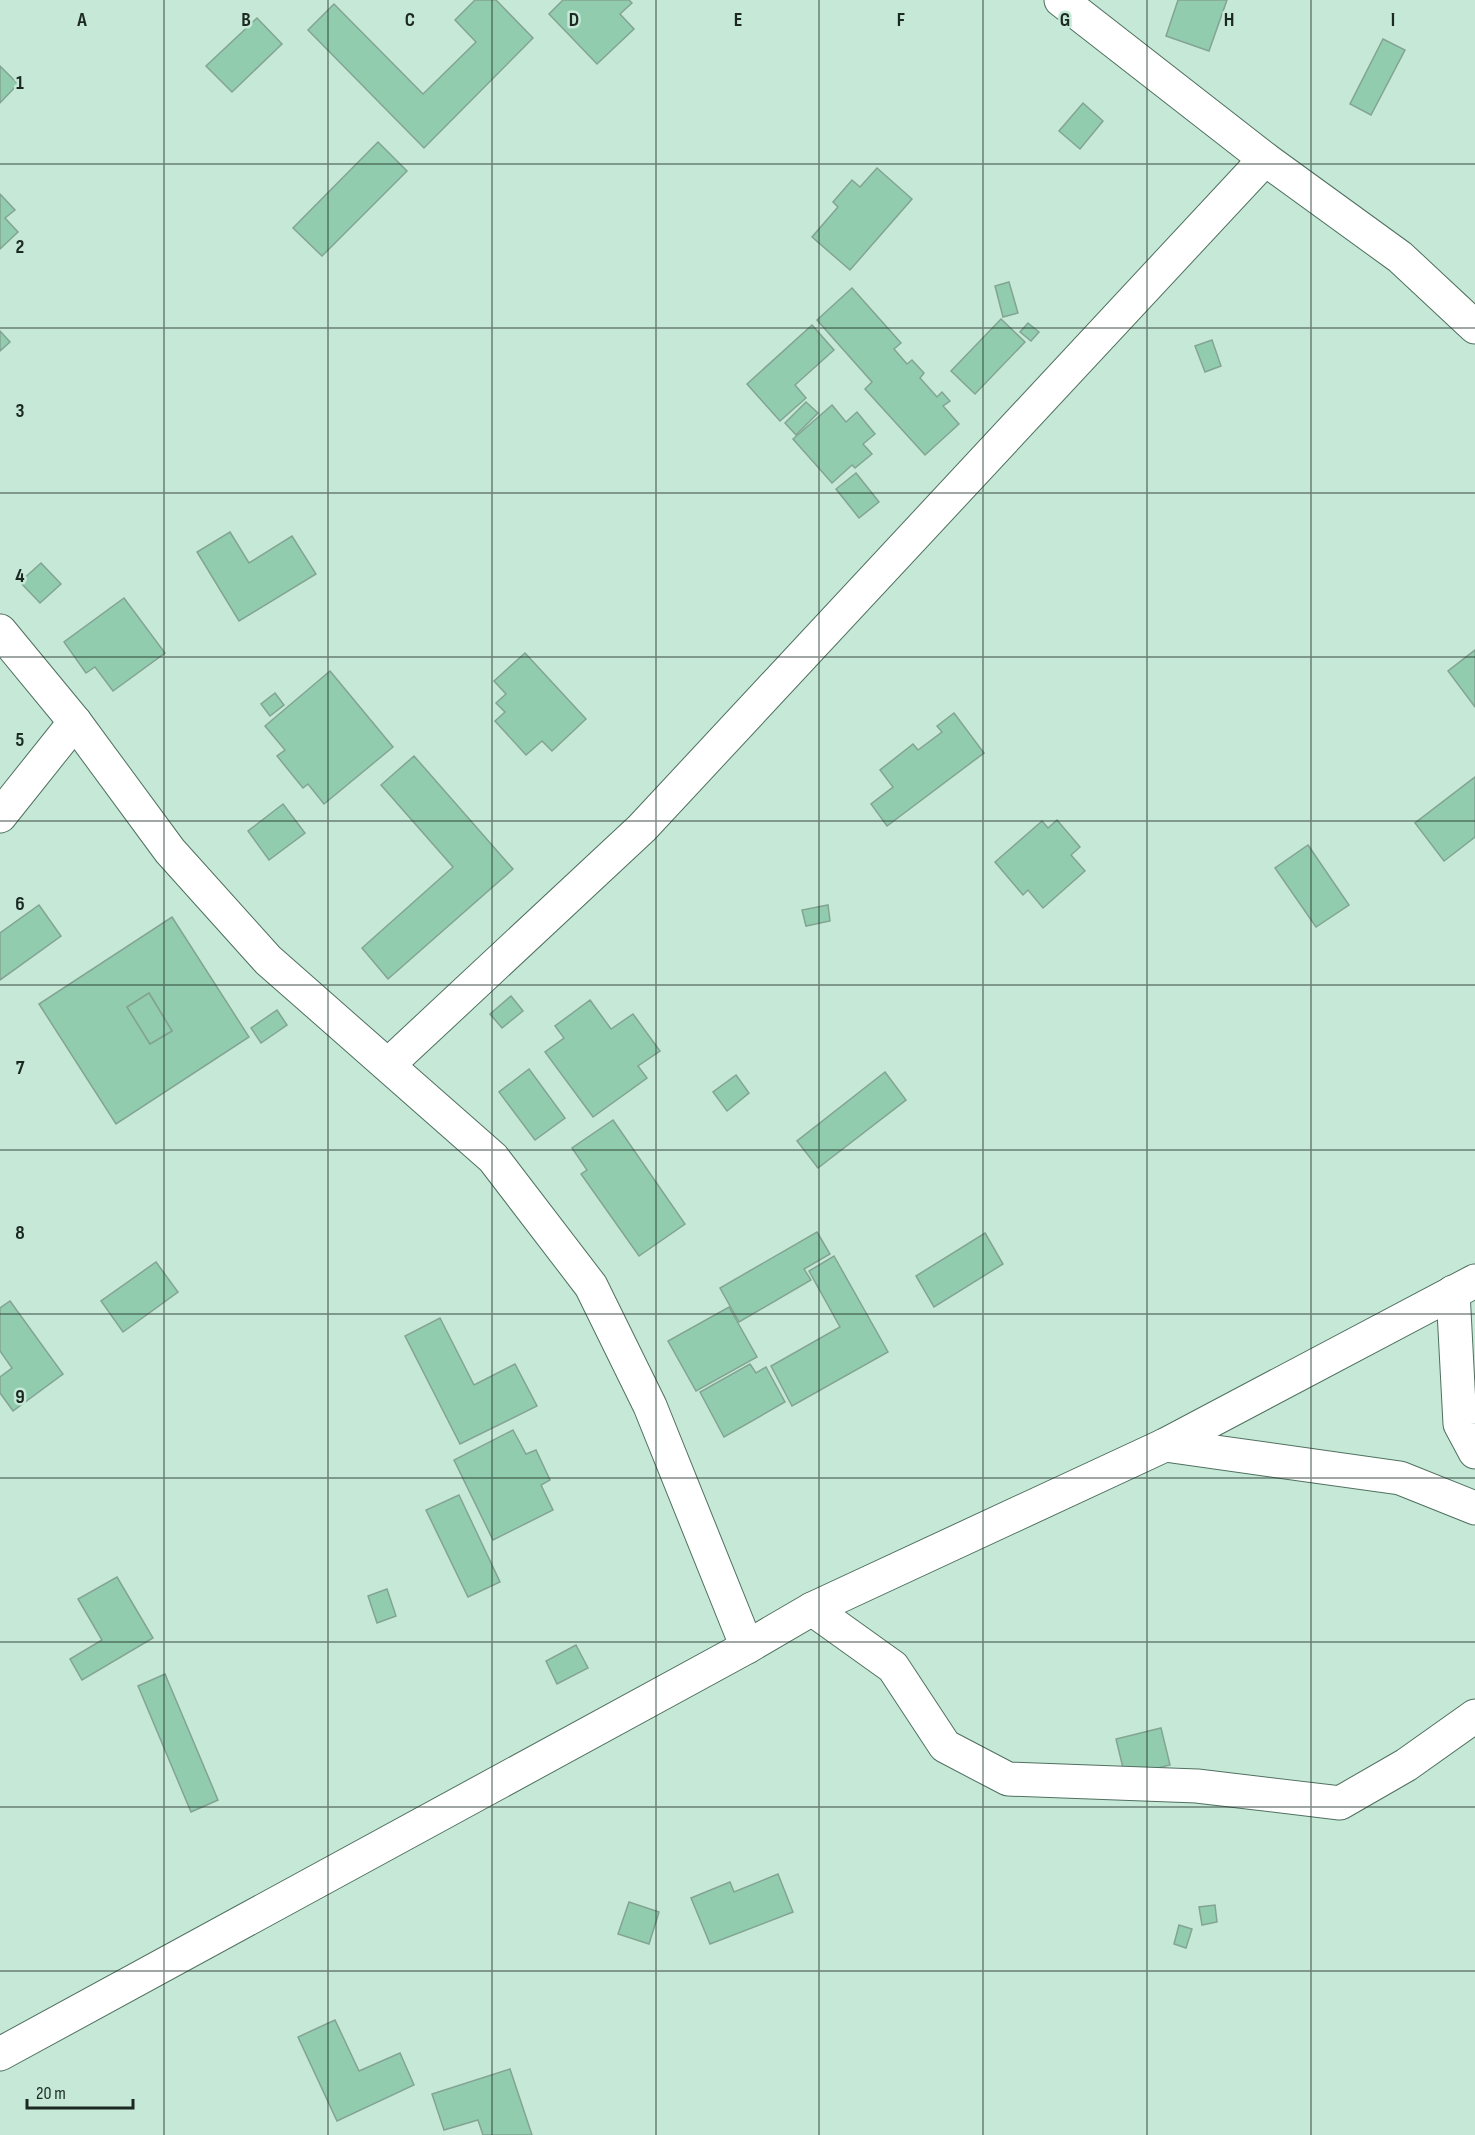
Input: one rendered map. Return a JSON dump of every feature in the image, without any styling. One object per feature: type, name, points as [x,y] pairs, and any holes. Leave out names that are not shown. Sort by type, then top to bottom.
[{"type":"street","points":[[1061,0],[1264,159],[1400,257],[1475,327]]},
{"type":"street","points":[[388,1065],[642,828],[1264,159]]},
{"type":"street","points":[[0,631],[75,722],[170,851],[268,960],[494,1158],[591,1286],[650,1406],[747,1647]]},
{"type":"street","points":[[0,816],[75,722]]},
{"type":"street","points":[[0,2054],[747,1647],[812,1609],[1166,1445],[1464,1287],[1460,1424],[1475,1452]]},
{"type":"street","points":[[1166,1445],[1400,1478],[1475,1508]]},
{"type":"street","points":[[812,1609],[893,1667],[945,1746],[1008,1779],[1197,1786],[1340,1803],[1406,1765],[1475,1716]]},
{"type":"building","points":[[475,0],[496,0],[533,38],[424,148],[308,30],[334,4],[423,94],[476,42],[455,20]]},
{"type":"building","points":[[563,0],[629,0],[632,3],[620,14],[634,29],[597,64],[549,14]]},
{"type":"building","points":[[1178,0],[1227,0],[1209,51],[1166,36]]},
{"type":"building","points":[[257,18],[282,44],[232,92],[206,66]]},
{"type":"building","points":[[1383,39],[1405,50],[1371,115],[1350,104]]},
{"type":"building","points":[[0,66],[18,84],[0,103]]},
{"type":"building","points":[[1083,103],[1103,121],[1080,149],[1059,131]]},
{"type":"building","points":[[378,142],[407,171],[322,256],[293,228]]},
{"type":"building","points":[[877,168],[912,199],[850,270],[812,237],[838,207],[833,202],[852,180],[860,187]]},
{"type":"building","points":[[0,194],[15,210],[5,218],[18,232],[0,249]]},
{"type":"building","points":[[1009,282],[1018,313],[1003,317],[995,286]]},
{"type":"building","points":[[852,288],[901,343],[894,349],[907,364],[912,360],[924,373],[920,378],[937,397],[942,392],[950,401],[943,406],[959,424],[925,455],[865,389],[872,382],[817,320]]},
{"type":"building","points":[[1001,319],[1025,342],[975,394],[951,371]]},
{"type":"building","points":[[1028,323],[1039,332],[1031,341],[1020,332]]},
{"type":"building","points":[[812,325],[834,350],[795,385],[806,398],[780,421],[747,384]]},
{"type":"building","points":[[0,331],[10,342],[0,351]]},
{"type":"building","points":[[1212,340],[1221,366],[1205,372],[1195,346]]},
{"type":"building","points":[[806,402],[818,413],[796,435],[785,423]]},
{"type":"building","points":[[832,405],[846,422],[857,412],[875,434],[863,444],[872,454],[855,468],[852,465],[832,483],[793,439]]},
{"type":"building","points":[[856,473],[879,502],[859,518],[836,489]]},
{"type":"building","points":[[230,532],[249,563],[292,536],[316,574],[239,621],[197,552]]},
{"type":"building","points":[[41,563],[61,584],[40,603],[20,582]]},
{"type":"building","points":[[124,598],[165,653],[113,691],[95,667],[86,673],[64,642]]},
{"type":"building","points":[[1475,650],[1475,707],[1448,671]]},
{"type":"building","points":[[525,653],[586,719],[552,751],[542,741],[526,755],[495,721],[505,712],[496,703],[506,694],[494,681]]},
{"type":"building","points":[[330,671],[393,747],[324,804],[308,784],[303,788],[277,756],[285,750],[265,726]]},
{"type":"building","points":[[275,693],[284,705],[270,716],[261,704]]},
{"type":"building","points":[[954,713],[984,753],[887,826],[871,804],[893,787],[880,770],[913,744],[918,750],[942,732],[937,726]]},
{"type":"building","points":[[414,756],[513,869],[388,979],[362,948],[453,867],[381,785]]},
{"type":"building","points":[[1475,777],[1475,837],[1444,861],[1415,823]]},
{"type":"building","points":[[283,804],[305,833],[269,860],[248,831]]},
{"type":"building","points":[[1057,820],[1080,847],[1071,855],[1085,871],[1043,908],[1028,890],[1023,895],[995,862],[1042,821],[1048,828]]},
{"type":"building","points":[[1308,845],[1349,905],[1316,927],[1275,868]]},
{"type":"building","points":[[39,905],[61,936],[0,980],[0,933]]},
{"type":"building","points":[[828,905],[830,921],[806,926],[802,910]]},
{"type":"building","points":[[172,917],[249,1037],[116,1124],[39,1004]],"holes":[[[149,993],[172,1031],[150,1044],[127,1007]]]},
{"type":"building","points":[[149,993],[172,1031],[150,1044],[127,1007]]},
{"type":"building","points":[[511,996],[523,1011],[502,1028],[490,1014]]},
{"type":"building","points":[[590,1000],[611,1029],[633,1014],[660,1051],[638,1066],[647,1078],[593,1117],[545,1052],[564,1038],[555,1026]]},
{"type":"building","points":[[277,1010],[287,1025],[261,1043],[251,1028]]},
{"type":"building","points":[[529,1069],[565,1118],[535,1140],[499,1092]]},
{"type":"building","points":[[885,1072],[906,1100],[818,1168],[797,1141]]},
{"type":"building","points":[[736,1075],[749,1093],[727,1111],[713,1092]]},
{"type":"building","points":[[613,1120],[685,1224],[639,1256],[581,1174],[587,1170],[572,1148]]},
{"type":"building","points":[[817,1232],[830,1254],[804,1269],[811,1280],[739,1322],[720,1288]]},
{"type":"building","points":[[985,1233],[1003,1264],[934,1307],[916,1276]]},
{"type":"building","points":[[834,1256],[888,1352],[792,1406],[771,1366],[840,1327],[809,1271]]},
{"type":"building","points":[[156,1262],[178,1292],[123,1332],[101,1301]]},
{"type":"building","points":[[10,1301],[63,1374],[13,1411],[0,1393],[0,1377],[12,1368],[0,1351],[0,1308]]},
{"type":"building","points":[[729,1307],[757,1357],[696,1391],[668,1341]]},
{"type":"building","points":[[440,1318],[474,1385],[515,1364],[537,1406],[460,1444],[405,1336]]},
{"type":"building","points":[[750,1364],[756,1373],[766,1367],[785,1402],[724,1437],[700,1392]]},
{"type":"building","points":[[513,1430],[526,1454],[536,1450],[550,1480],[541,1485],[553,1510],[493,1540],[454,1460]]},
{"type":"building","points":[[459,1495],[500,1582],[468,1597],[426,1510]]},
{"type":"building","points":[[117,1577],[153,1638],[82,1680],[70,1659],[102,1640],[78,1599]]},
{"type":"building","points":[[387,1589],[396,1616],[377,1623],[368,1596]]},
{"type":"building","points":[[576,1645],[588,1668],[557,1684],[546,1661]]},
{"type":"building","points":[[165,1674],[218,1800],[191,1812],[138,1686]]},
{"type":"building","points":[[1161,1728],[1170,1765],[1125,1776],[1116,1739]]},
{"type":"building","points":[[778,1874],[793,1912],[710,1944],[691,1898],[730,1882],[734,1892]]},
{"type":"building","points":[[629,1902],[659,1912],[649,1944],[618,1934]]},
{"type":"building","points":[[1215,1905],[1217,1922],[1202,1925],[1199,1907]]},
{"type":"building","points":[[1179,1925],[1192,1929],[1186,1948],[1174,1944]]},
{"type":"building","points":[[335,2020],[359,2071],[400,2053],[414,2085],[337,2121],[298,2037]]},
{"type":"building","points":[[510,2069],[532,2135],[483,2135],[478,2120],[444,2130],[432,2094]]}]
